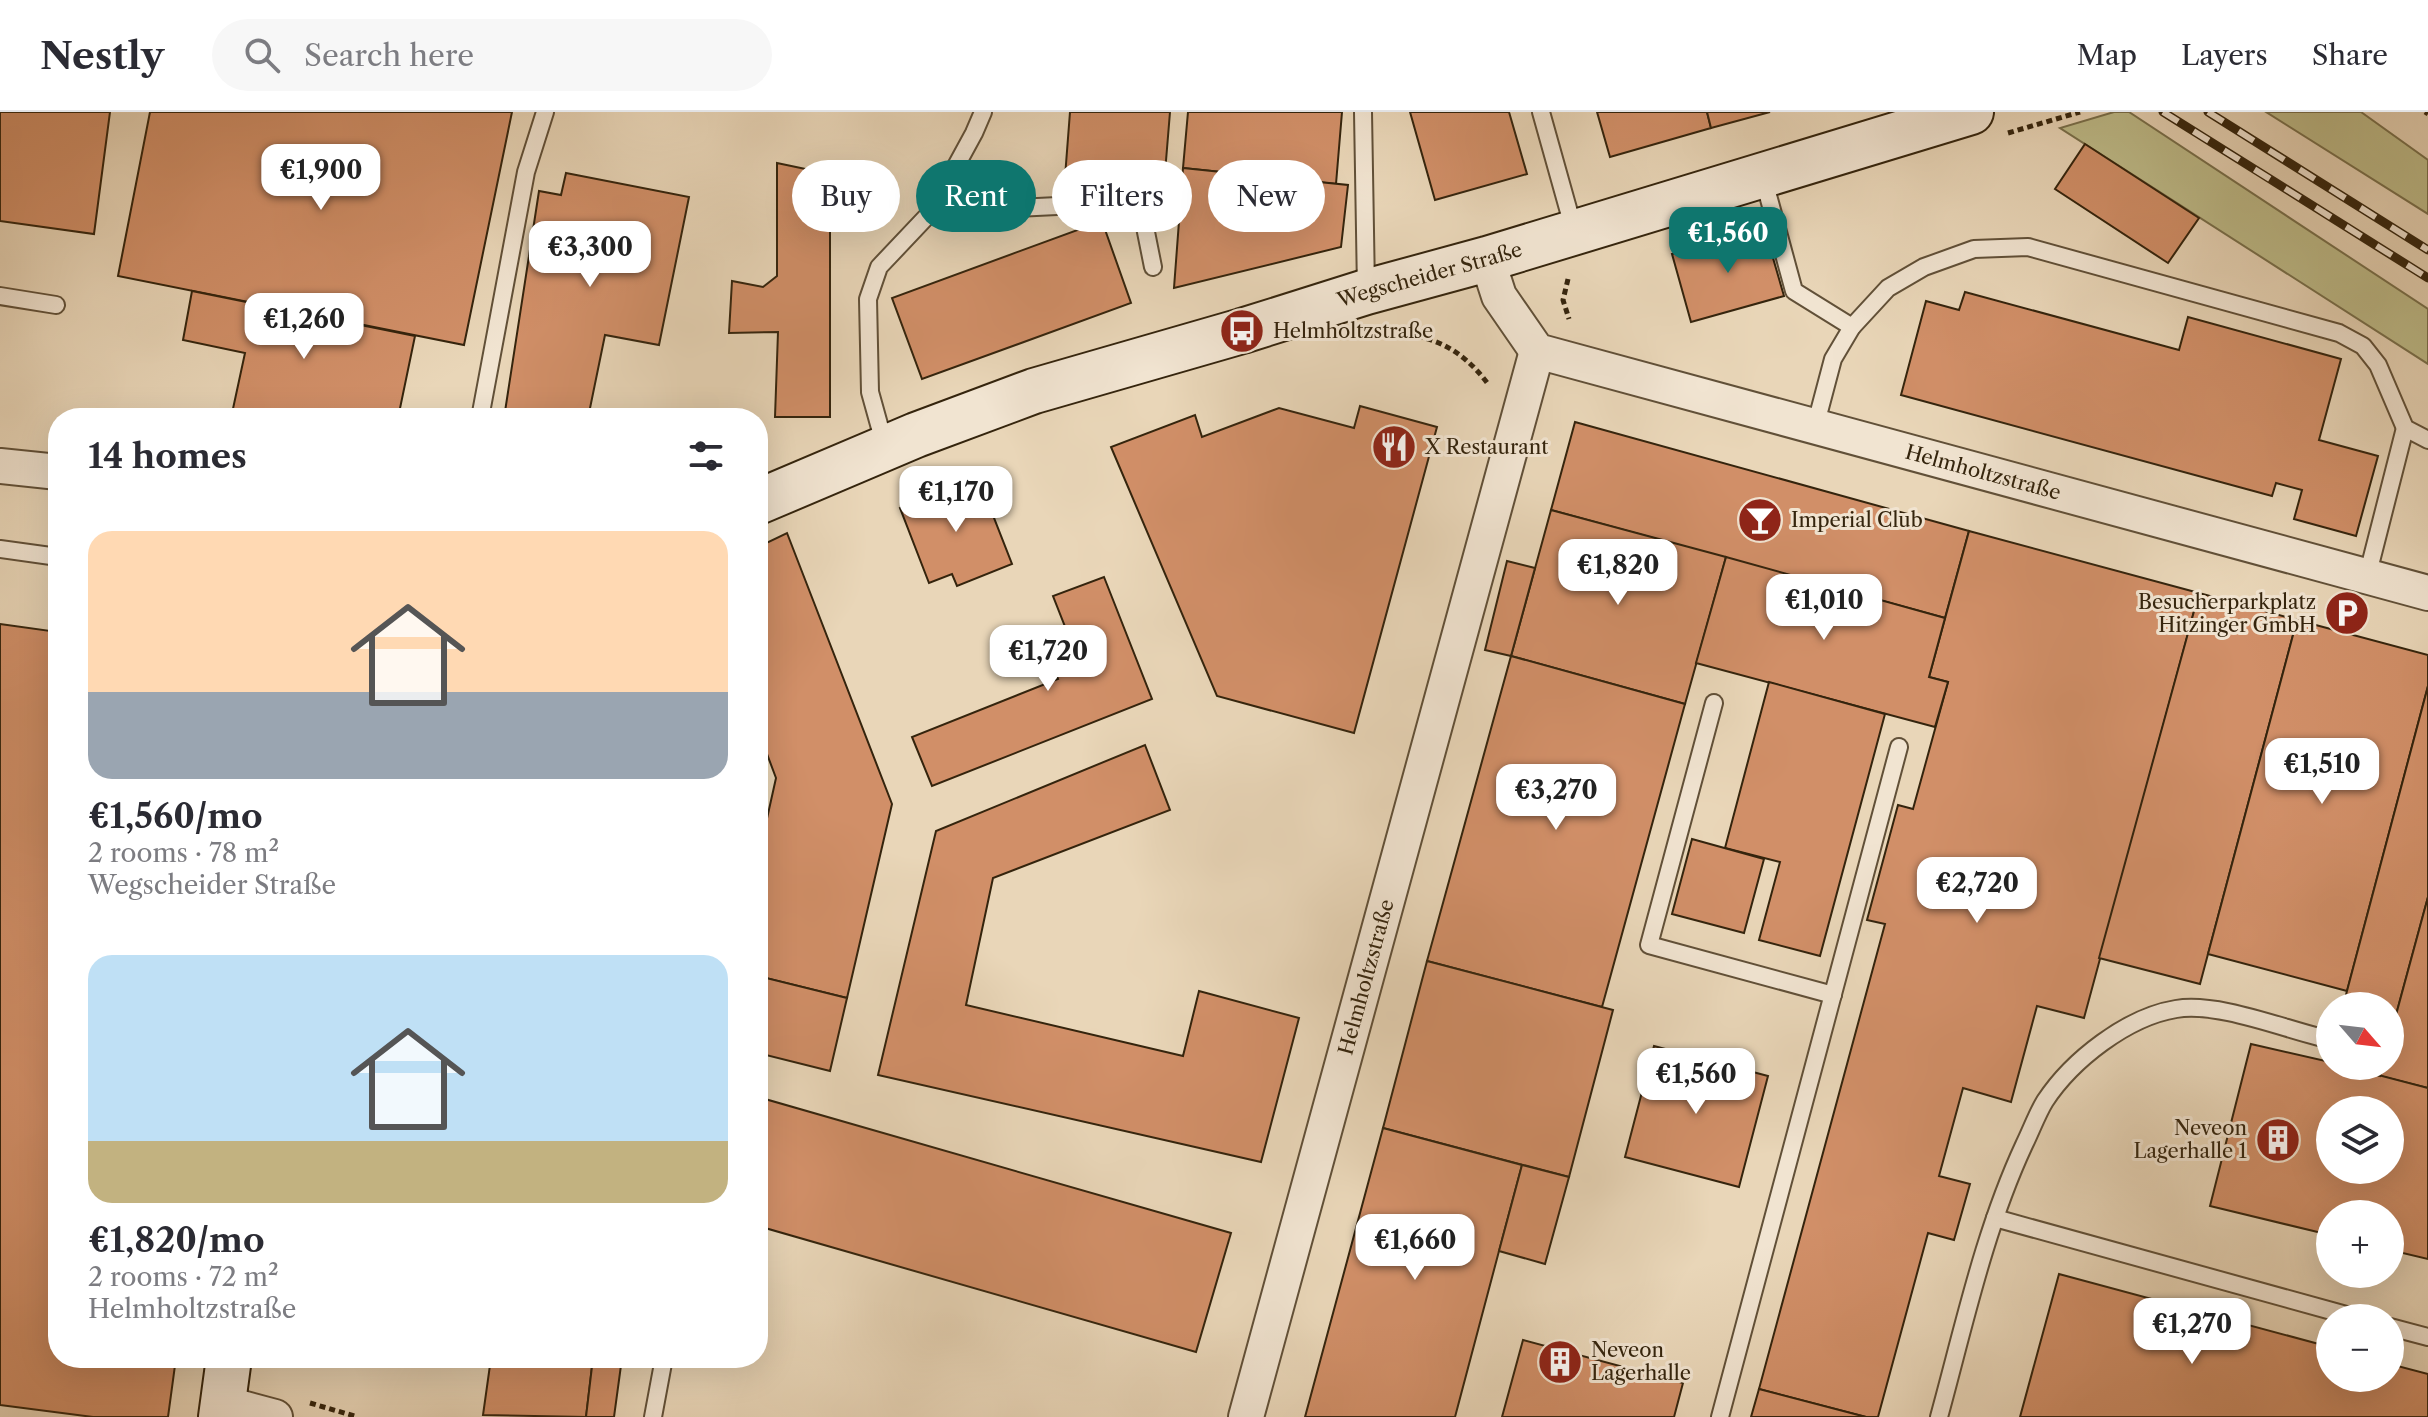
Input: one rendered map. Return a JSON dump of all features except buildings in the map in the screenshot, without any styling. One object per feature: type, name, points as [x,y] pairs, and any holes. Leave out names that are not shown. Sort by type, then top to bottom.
[{"type":"street","name":"Wegscheider Straße","points":[[768,498],[886,447],[1034,391],[1763,176],[1894,130],[1971,112]]},
{"type":"street","points":[[1487,259],[1499,296],[1537,351]]},
{"type":"street","name":"Helmholtzstraße","points":[[1246,1417],[1537,351],[2428,593]]},
{"type":"street","points":[[0,466],[48,471]]},
{"type":"street","points":[[228,1368],[222,1410],[275,1417]]},
{"type":"lane","points":[[482,408],[526,172],[545,112]]},
{"type":"lane","points":[[959,160],[983,112]]},
{"type":"lane","points":[[1363,112],[1366,292]]},
{"type":"lane","points":[[1541,112],[1574,232]]},
{"type":"lane","points":[[1763,176],[1794,291],[1852,327]]},
{"type":"lane","points":[[1036,207],[1140,202],[1153,267]]},
{"type":"lane","points":[[886,447],[870,392],[868,299],[879,267],[916,228]]},
{"type":"lane","points":[[1815,427],[1833,359],[1852,327],[1888,288],[1924,267],[1974,249],[2028,247],[2339,333],[2363,346],[2378,365],[2405,428],[2367,577]]},
{"type":"lane","points":[[0,296],[56,305]]},
{"type":"lane","points":[[2405,428],[2428,440]]},
{"type":"lane","points":[[0,549],[48,556]]},
{"type":"lane","points":[[1714,703],[1649,945],[1833,995]]},
{"type":"lane","points":[[1720,1417],[1899,747]]},
{"type":"lane","points":[[1939,1417],[2003,1192],[2045,1102],[2069,1072],[2114,1033],[2144,1018],[2177,1009],[2206,1008],[2316,1036]]},
{"type":"lane","points":[[1995,1218],[2316,1307]]},
{"type":"lane","points":[[2404,1331],[2428,1337]]},
{"type":"lane","points":[[653,1417],[662,1368]]},
{"type":"path","points":[[346,1417],[347,1414],[358,1417]]},
{"type":"shaded area","points":[[2114,112],[2129,112],[2428,309],[2428,364],[2060,128]]},
{"type":"shaded area","points":[[2266,112],[2361,112],[2428,160],[2428,214]]},
{"type":"railway","points":[[2163,112],[2428,278]]},
{"type":"railway","points":[[2208,112],[2428,250]]},
{"type":"place","name":"Helmholtzstraße","points":[[1242,331]]},
{"type":"place","name":"X Restaurant","points":[[1394,447]]},
{"type":"place","name":"Imperial Club","points":[[1760,520]]},
{"type":"place","name":"Besucherparkplatz Hitzinger GmbH","points":[[2347,613]]},
{"type":"place","name":"Neveon Lagerhalle 1","points":[[2278,1140]]},
{"type":"place","name":"Neveon Lagerhalle","points":[[1560,1362]]}]
